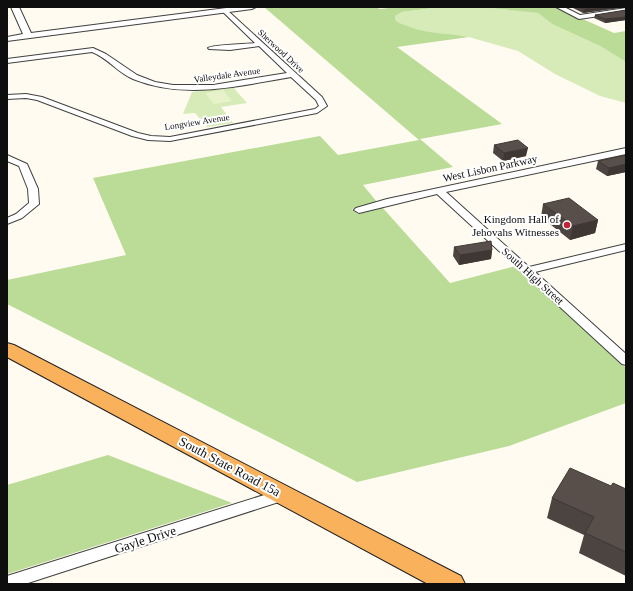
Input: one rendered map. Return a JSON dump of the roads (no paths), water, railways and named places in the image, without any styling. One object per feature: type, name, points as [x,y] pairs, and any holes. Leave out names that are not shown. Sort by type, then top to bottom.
[{"type":"highway","name":"South State Road 15a","points":[[7,349],[452,584]]},
{"type":"street","points":[[15,7],[28,36]]},
{"type":"street","points":[[7,39],[252,7]]},
{"type":"street","points":[[559,7],[579,17],[626,10]]},
{"type":"street","name":"Sherwood Drive","points":[[230,9],[260,44],[319,99],[323,106]]},
{"type":"street","points":[[211,48],[230,48],[260,44]]},
{"type":"street","name":"Valleydale Avenue","points":[[7,61],[93,50],[100,52],[134,77],[161,86],[183,89],[201,89],[293,74]]},
{"type":"street","name":"Longview Avenue","points":[[7,97],[21,94],[39,97],[62,108],[113,127],[146,137],[170,138],[317,111],[323,106]]},
{"type":"street","name":"West Lisbon Parkway","points":[[359,210],[439,191],[626,151]]},
{"type":"street","points":[[7,158],[23,164],[33,189],[34,200],[34,204],[19,216],[7,221]]},
{"type":"street","name":"South High Street","points":[[439,191],[626,361]]},
{"type":"street","points":[[528,271],[626,247]]},
{"type":"street","name":"Gayle Drive","points":[[10,583],[283,495]]},
{"type":"place","name":"Kingdom Hall of Jehovahs Witnesses","points":[[567,225]]}]
